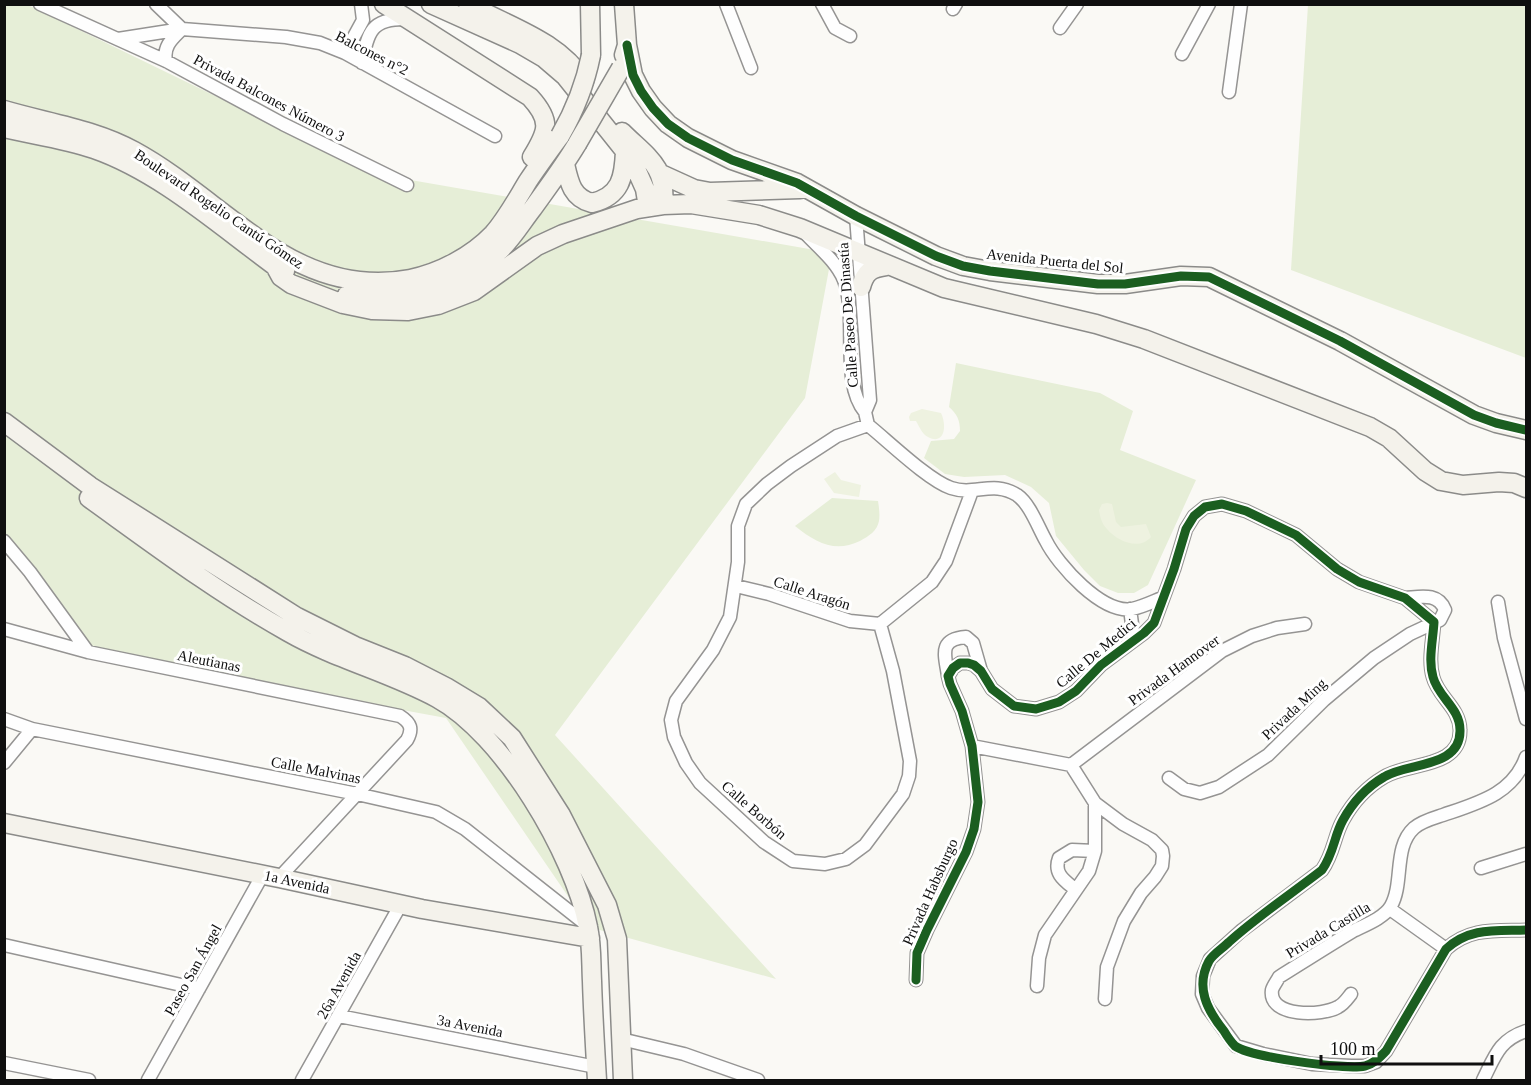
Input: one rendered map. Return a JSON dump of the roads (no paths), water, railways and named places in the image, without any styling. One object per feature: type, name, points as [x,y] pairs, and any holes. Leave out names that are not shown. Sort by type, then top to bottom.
[{"type":"main road","points":[[384,4],[451,49],[530,97],[544,116],[546,126],[544,137],[505,201],[491,236]]},
{"type":"main road","points":[[431,4],[520,44],[544,58],[565,76],[625,151],[655,206]]},
{"type":"main road","points":[[468,4],[530,34],[566,59],[578,72],[614,124],[656,165],[663,184],[655,206]]},
{"type":"main road","name":"Boulevard Rogelio Cantú Gómez","points":[[4,110],[105,138],[134,151],[183,182],[280,253],[308,268],[341,279],[365,283],[390,283],[421,276],[469,255],[505,220],[530,178],[560,136],[578,101],[588,74],[591,55],[590,4]]},
{"type":"main road","name":"Boulevard Rogelio Cantú Gómez","points":[[4,128],[93,149],[128,164],[161,183],[274,266],[336,293],[362,298],[393,297],[423,292],[453,282],[477,269],[500,251],[565,164],[621,68],[627,45],[624,4]]},
{"type":"main road","name":"Avenida Puerta del Sol","points":[[627,45],[633,75],[652,108],[668,124],[688,138],[732,160],[797,183],[936,256],[963,266],[990,271],[1098,284],[1125,284],[1181,276],[1209,277],[1340,341],[1474,415],[1496,423],[1527,429]]},
{"type":"main road","points":[[565,164],[568,178],[577,196],[592,203],[610,196],[616,189],[624,171],[625,151]]},
{"type":"main road","points":[[661,174],[694,189],[710,192],[776,188],[808,189]]},
{"type":"main road","points":[[759,215],[763,201],[776,188]]},
{"type":"main road","points":[[274,266],[281,277],[291,284],[343,304],[372,310],[408,311],[438,305],[474,291],[537,246],[615,215],[655,206],[691,204],[759,215],[800,228],[886,266],[944,288],[1096,324],[1144,339],[1370,427],[1389,438],[1425,471],[1441,481],[1463,485],[1514,483],[1527,488]]},
{"type":"main road","points":[[861,287],[870,270],[886,266]]},
{"type":"main road","points":[[983,298],[990,271]]},
{"type":"main road","points":[[4,422],[90,486],[297,616],[355,646],[436,681],[479,707],[512,738],[561,815],[607,905],[617,939],[623,1080]]},
{"type":"main road","points":[[4,437],[180,563],[289,633],[437,698],[462,714],[486,736],[503,756],[540,813],[570,871],[589,932],[596,1074]]},
{"type":"main road","name":"1a Avenida","points":[[4,823],[401,904],[589,932]]},
{"type":"street","name":"Privada Balcones Número 3","points":[[40,4],[166,61],[283,124],[407,185]]},
{"type":"street","points":[[156,4],[182,29],[167,45],[164,52],[166,61]]},
{"type":"street","points":[[361,4],[369,23],[362,63]]},
{"type":"street","points":[[726,4],[751,68]]},
{"type":"street","points":[[822,4],[836,28],[850,36]]},
{"type":"street","points":[[1060,28],[1077,4]]},
{"type":"street","points":[[1182,54],[1209,4]]},
{"type":"street","points":[[1229,93],[1241,4]]},
{"type":"street","points":[[345,53],[369,23],[408,19]]},
{"type":"street","name":"Balcones n°2","points":[[116,40],[182,29],[286,37],[321,43],[345,53],[495,136]]},
{"type":"street","name":"Calle Paseo De Dinastía","points":[[856,216],[870,400],[866,418]]},
{"type":"street","name":"Calle Paseo De Dinastía","points":[[800,228],[828,256],[844,280],[857,403],[866,418],[930,476],[950,488],[972,491],[989,487],[1006,489],[1020,497],[1048,545],[1070,572],[1094,596],[1110,605],[1130,609]]},
{"type":"street","name":"Calle Borbón","points":[[866,418],[790,466],[767,483],[746,504],[738,526],[736,586],[730,617],[713,650],[676,701],[670,720],[674,738],[686,763],[700,783],[764,842],[793,861],[825,864],[846,859],[865,845],[903,794],[909,776],[910,761],[893,671],[879,624]]},
{"type":"street","points":[[879,624],[932,582],[946,561],[972,491]]},
{"type":"street","points":[[1130,609],[1162,598],[1174,569],[1186,529],[1194,516],[1204,507],[1222,504],[1246,511],[1296,535],[1337,569],[1359,582],[1405,598],[1434,622]]},
{"type":"street","points":[[4,541],[88,652]]},
{"type":"street","name":"Calle Aragón","points":[[736,586],[769,594],[850,621],[879,624]]},
{"type":"street","points":[[1405,598],[1430,596],[1438,599],[1445,610],[1443,616],[1434,622]]},
{"type":"street","name":"Calle De Medici","points":[[981,671],[992,688],[1014,706],[1036,709],[1059,702],[1076,691],[1101,665],[1154,623],[1162,598]]},
{"type":"street","points":[[1498,602],[1504,638],[1527,719]]},
{"type":"street","name":"Calle De Medici","points":[[1130,609],[1134,639]]},
{"type":"street","points":[[1434,622],[1431,666],[1433,679],[1458,717],[1459,740],[1454,750],[1444,758],[1430,764],[1386,775],[1363,792],[1343,820],[1331,858],[1322,870],[1241,931],[1210,959],[1203,976],[1202,993],[1208,1008],[1236,1047],[1312,1064],[1365,1066],[1376,1062],[1386,1051],[1446,949],[1455,941],[1468,934],[1527,930]]},
{"type":"street","name":"Privada Ming","points":[[1169,778],[1184,789],[1200,793],[1219,787],[1268,755],[1324,700],[1374,658],[1410,634],[1434,622]]},
{"type":"street","name":"Privada Hannover","points":[[1071,765],[1222,651],[1261,633],[1305,624]]},
{"type":"street","name":"Aleutianas","points":[[4,629],[88,652],[400,716],[407,721]]},
{"type":"street","points":[[981,671],[973,643],[966,637],[953,638],[947,644],[944,653],[948,676],[962,711],[972,746],[1071,765],[1095,803],[1123,824],[1152,840],[1161,850],[1162,866],[1141,893],[1124,921],[1107,967],[1105,999]]},
{"type":"street","points":[[948,676],[960,663],[968,663],[981,671]]},
{"type":"street","name":"Calle Malvinas","points":[[4,719],[32,729],[436,812],[465,830],[589,932]]},
{"type":"street","name":"Paseo San Ángel","points":[[148,1080],[199,989],[271,876],[357,794],[407,740],[411,727],[407,721]]},
{"type":"street","points":[[4,763],[32,729]]},
{"type":"street","name":"Privada Habsburgo","points":[[916,980],[917,953],[920,945],[966,852],[974,829],[978,802],[972,746]]},
{"type":"street","name":"Privada Castilla","points":[[1351,994],[1338,1008],[1311,1013],[1291,1012],[1279,1006],[1274,1000],[1272,990],[1278,977],[1390,909],[1400,879],[1400,864],[1406,840],[1414,828],[1427,820],[1484,801],[1506,788],[1522,768],[1527,757]]},
{"type":"street","points":[[1037,986],[1039,958],[1045,935],[1089,871],[1095,851],[1095,803]]},
{"type":"street","points":[[1076,890],[1061,877],[1057,870],[1059,858],[1072,850],[1095,851]]},
{"type":"street","points":[[1482,868],[1527,854]]},
{"type":"street","name":"26a Avenida","points":[[302,1080],[401,904]]},
{"type":"street","points":[[1390,909],[1446,949]]},
{"type":"street","points":[[4,945],[199,989]]},
{"type":"street","name":"3a Avenida","points":[[339,1016],[596,1074]]},
{"type":"street","points":[[1483,1080],[1503,1043],[1514,1035],[1527,1031]]},
{"type":"street","points":[[621,1039],[684,1053],[729,1074],[758,1080]]},
{"type":"street","points":[[4,1063],[89,1080]]}]
